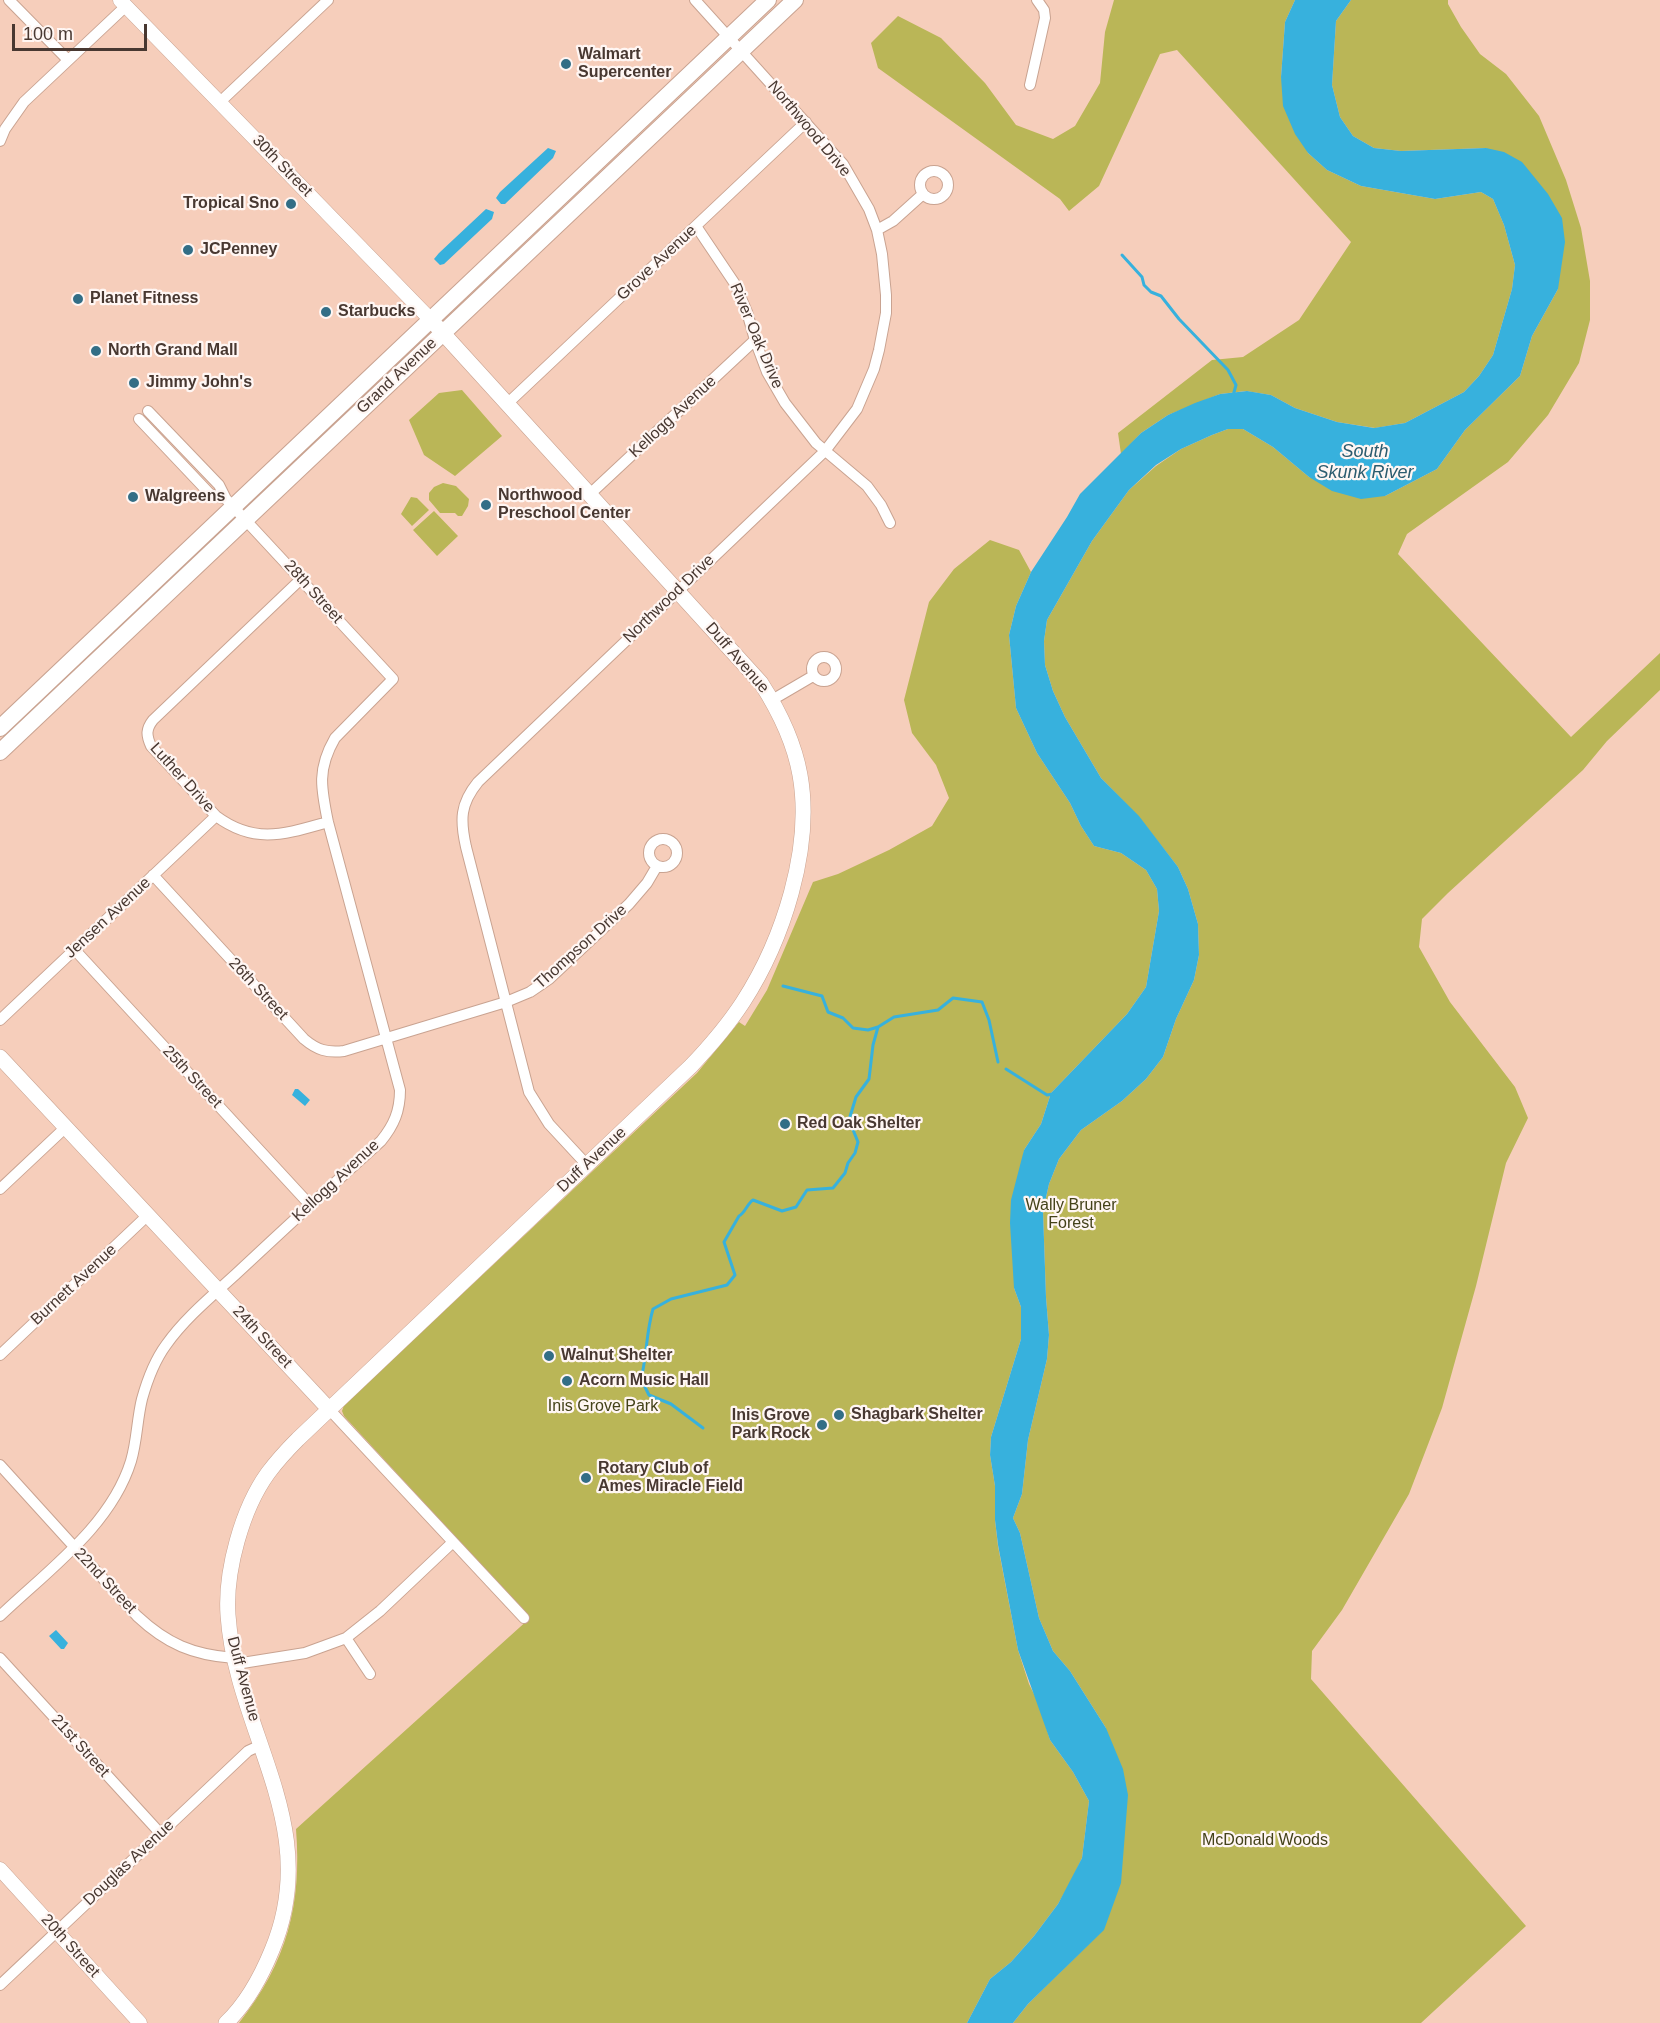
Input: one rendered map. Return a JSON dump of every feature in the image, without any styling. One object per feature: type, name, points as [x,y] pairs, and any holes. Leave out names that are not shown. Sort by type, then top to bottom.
[{"type":"main road","name":"Grand Avenue","points":[[0,728],[229,502],[431,320],[768,0]]},
{"type":"main road","name":"Grand Avenue","points":[[0,752],[795,0]]},
{"type":"main road","name":"30th Street","points":[[431,320],[444,332]]},
{"type":"main road","name":"Duff Avenue","points":[[226,2023],[246,2000],[278,1936],[285,1904],[288,1862],[287,1836],[280,1802],[235,1661],[228,1613],[234,1553],[256,1494],[267,1474],[328,1408],[587,1165],[691,1066],[720,1035],[744,1001],[760,972],[780,926],[798,864],[802,836],[803,796],[790,736],[761,683],[444,332]]},
{"type":"main road","name":"24th Street","points":[[0,1056],[328,1408]]},
{"type":"street","points":[[9,0],[68,60]]},
{"type":"street","points":[[220,102],[328,0]]},
{"type":"street","name":"Northwood Drive","points":[[587,1165],[549,1124],[529,1092],[463,830],[465,802],[478,782],[825,451],[857,409],[874,369],[885,322],[886,295],[877,230],[869,209],[843,164],[695,0]]},
{"type":"street","points":[[1030,85],[1045,18],[1044,10],[1037,0]]},
{"type":"street","points":[[0,141],[5,129],[24,102],[123,3]]},
{"type":"street","name":"30th Street","points":[[123,3],[431,320]]},
{"type":"street","name":"Grove Avenue","points":[[508,403],[806,122]]},
{"type":"street","points":[[877,230],[893,221],[923,194]]},
{"type":"street","name":"River Oak Drive","points":[[696,226],[735,284],[767,372],[785,403],[816,443],[867,486],[881,505],[890,523]]},
{"type":"street","name":"Kellogg Avenue","points":[[590,495],[755,340]]},
{"type":"street","points":[[148,411],[219,485],[229,502]]},
{"type":"street","points":[[139,419],[210,494],[229,502]]},
{"type":"street","name":"28th Street","points":[[229,502],[393,679]]},
{"type":"street","name":"Luther Drive","points":[[301,579],[153,720],[147,727],[147,737],[151,746],[216,816],[228,825],[258,835],[287,833],[328,822]]},
{"type":"street","points":[[772,700],[813,676]]},
{"type":"street","name":"Kellogg Avenue","points":[[0,1616],[97,1523],[109,1507],[127,1470],[135,1443],[142,1399],[165,1345],[218,1290],[381,1141],[397,1117],[400,1090],[328,822],[321,774],[328,750],[342,728],[393,679]]},
{"type":"street","name":"Jensen Avenue","points":[[0,1020],[216,816]]},
{"type":"street","name":"Thompson Drive","points":[[385,1038],[506,1002],[530,992],[549,979],[629,904],[657,866]]},
{"type":"street","name":"26th Street","points":[[153,875],[314,1047],[324,1051],[344,1052],[385,1038]]},
{"type":"street","name":"25th Street","points":[[74,949],[310,1204]]},
{"type":"street","points":[[0,1189],[66,1127]]},
{"type":"street","name":"Burnett Avenue","points":[[0,1355],[148,1215]]},
{"type":"street","name":"24th Street","points":[[328,1408],[524,1618]]},
{"type":"street","name":"22nd Street","points":[[0,1466],[137,1616],[163,1638],[197,1653],[235,1661],[305,1653],[345,1638],[373,1617],[453,1542]]},
{"type":"street","points":[[345,1638],[370,1674]]},
{"type":"street","name":"21st Street","points":[[0,1658],[160,1833]]},
{"type":"street","name":"Douglas Avenue","points":[[0,1985],[248,1751],[261,1745]]},
{"type":"street","name":"20th Street","points":[[0,1869],[140,2023]]},
{"type":"green space","points":[[1114,0],[1295,0],[1285,22],[1281,77],[1308,153],[1327,170],[1361,186],[1435,199],[1481,192],[1493,199],[1504,225],[1515,265],[1512,289],[1493,355],[1479,376],[1464,392],[1405,423],[1375,428],[1337,422],[1295,408],[1271,395],[1246,391],[1220,394],[1168,415],[1141,433],[1121,454],[1118,433],[1212,360],[1243,357],[1299,320],[1351,242],[1177,50],[1160,54],[1099,186],[1069,211],[1060,199],[878,68],[871,43],[898,16],[941,38],[985,83],[1016,125],[1053,139],[1075,126],[1100,83],[1105,32]]},
{"type":"green space","points":[[1351,0],[1448,0],[1461,27],[1480,54],[1506,74],[1539,116],[1566,180],[1581,228],[1590,281],[1590,320],[1579,363],[1548,415],[1508,462],[1407,534],[1398,554],[1571,737],[1660,653],[1660,690],[1607,741],[1583,770],[1422,919],[1419,947],[1450,1002],[1515,1087],[1528,1118],[1506,1163],[1476,1286],[1442,1408],[1409,1494],[1342,1610],[1312,1651],[1311,1679],[1526,1926],[1421,2023],[1013,2023],[1028,2004],[1104,1929],[1106,1728],[1070,1671],[1053,1651],[1039,1618],[1020,1533],[1013,1518],[1022,1494],[1028,1440],[1047,1359],[1049,1335],[1043,1211],[1049,1184],[1059,1159],[1081,1130],[1122,1101],[1146,1079],[1163,1057],[1176,1019],[1194,980],[1199,955],[1198,924],[1188,889],[1178,867],[1138,816],[1101,778],[1065,717],[1053,691],[1045,665],[1044,641],[1047,620],[1092,541],[1129,490],[1156,466],[1181,449],[1212,435],[1228,429],[1243,429],[1273,447],[1309,477],[1385,496],[1437,469],[1465,430],[1520,376],[1532,336],[1558,289],[1486,148],[1401,151],[1374,148],[1353,136],[1340,117],[1332,85],[1336,21]]},
{"type":"green space","points":[[462,390],[502,436],[455,476],[424,455],[409,420],[439,393]]},
{"type":"green space","points":[[443,483],[456,486],[469,499],[462,516],[455,513],[440,513],[429,500],[429,493],[434,487]]},
{"type":"green space","points":[[411,497],[417,498],[429,510],[412,526],[401,514]]},
{"type":"green space","points":[[434,511],[458,536],[437,556],[413,530]]},
{"type":"green space","name":"Inis Grove Park","points":[[990,540],[1019,550],[1031,572],[1016,606],[1009,635],[1016,708],[1037,753],[1070,803],[1094,846],[1121,853],[1146,870],[1157,889],[1159,911],[1146,987],[1127,1014],[1051,1093],[1041,1124],[1024,1150],[1014,1288],[1021,1307],[1021,1339],[991,1437],[990,1455],[995,1486],[998,1546],[1018,1650],[1050,1740],[1073,1772],[1089,1801],[1082,1858],[1070,1883],[1058,1904],[1034,1936],[1011,1962],[990,1979],[967,2023],[239,2023],[269,1978],[288,1932],[296,1883],[296,1829],[530,1618],[344,1416],[342,1411],[344,1405],[697,1073],[739,1022],[745,1026],[767,990],[813,882],[838,874],[889,850],[932,826],[949,798],[936,765],[912,733],[904,700],[929,602],[954,569]]},
{"type":"water","name":"South Skunk River","points":[[1295,0],[1351,0],[1336,21],[1332,85],[1340,117],[1353,136],[1374,148],[1401,151],[1486,148],[1504,152],[1522,162],[1548,194],[1562,218],[1565,242],[1558,289],[1532,336],[1520,376],[1465,430],[1437,469],[1385,496],[1361,499],[1332,491],[1309,477],[1273,447],[1243,429],[1228,429],[1212,435],[1181,449],[1156,465],[1129,490],[1092,541],[1047,620],[1044,641],[1045,665],[1053,691],[1065,717],[1101,778],[1139,816],[1178,867],[1188,889],[1198,924],[1199,955],[1194,980],[1176,1019],[1163,1057],[1146,1079],[1122,1101],[1081,1130],[1059,1159],[1049,1184],[1043,1211],[1049,1335],[1047,1359],[1028,1440],[1022,1494],[1013,1518],[1020,1533],[1039,1618],[1053,1651],[1070,1671],[1106,1728],[1123,1769],[1128,1795],[1121,1883],[1104,1930],[1028,2004],[1013,2023],[967,2023],[990,1979],[1011,1962],[1058,1904],[1082,1858],[1089,1801],[1073,1772],[1050,1740],[1018,1650],[998,1545],[995,1486],[990,1455],[991,1437],[1021,1339],[1021,1307],[1014,1288],[1011,1200],[1024,1150],[1041,1124],[1051,1093],[1127,1014],[1146,987],[1159,911],[1157,889],[1146,870],[1121,853],[1094,846],[1070,803],[1037,753],[1016,708],[1009,635],[1016,606],[1031,572],[1080,494],[1141,433],[1168,415],[1220,394],[1247,391],[1271,395],[1295,408],[1337,422],[1374,428],[1405,423],[1464,392],[1479,376],[1493,355],[1512,289],[1515,265],[1504,225],[1493,199],[1481,192],[1435,199],[1361,186],[1327,170],[1308,153],[1295,134],[1283,106],[1281,77],[1285,22]]},
{"type":"water","points":[[548,148],[556,151],[553,158],[505,204],[501,204],[496,198],[500,192]]},
{"type":"water","points":[[486,209],[494,212],[492,219],[444,264],[440,265],[434,259]]},
{"type":"water","points":[[295,1089],[310,1100],[305,1106],[292,1095]]},
{"type":"water","points":[[56,1630],[68,1643],[64,1649],[61,1649],[49,1636]]},
{"type":"waterway","points":[[1122,255],[1142,277],[1144,285],[1151,292],[1161,296],[1179,319],[1228,370],[1236,385],[1233,396]]},
{"type":"waterway","points":[[783,986],[822,996],[828,1012],[843,1018],[853,1028],[868,1030],[878,1027]]},
{"type":"waterway","points":[[703,1428],[671,1404],[649,1395],[641,1379],[653,1309],[671,1299],[727,1285],[735,1275],[724,1242],[739,1216],[753,1200],[782,1211],[796,1207],[807,1190],[833,1188],[845,1173],[858,1142],[849,1120],[856,1097],[869,1079],[873,1045],[878,1027],[894,1017],[938,1010],[953,998],[982,1002],[989,1020],[998,1062]]},
{"type":"waterway","points":[[1006,1069],[1047,1095],[1053,1094]]},
{"type":"place","name":"Walmart Supercenter","points":[[566,64]]},
{"type":"place","name":"Tropical Sno","points":[[291,204]]},
{"type":"place","name":"JCPenney","points":[[188,250]]},
{"type":"place","name":"Planet Fitness","points":[[78,299]]},
{"type":"place","name":"Starbucks","points":[[326,312]]},
{"type":"place","name":"North Grand Mall","points":[[96,351]]},
{"type":"place","name":"Jimmy John's","points":[[134,383]]},
{"type":"place","name":"Walgreens","points":[[133,497]]},
{"type":"place","name":"Northwood Preschool Center","points":[[486,505]]},
{"type":"place","name":"Red Oak Shelter","points":[[785,1124]]},
{"type":"place","name":"Walnut Shelter","points":[[549,1356]]},
{"type":"place","name":"Acorn Music Hall","points":[[567,1381]]},
{"type":"place","name":"Shagbark Shelter","points":[[839,1415]]},
{"type":"place","name":"Inis Grove Park Rock","points":[[822,1425]]},
{"type":"place","name":"Rotary Club of Ames Miracle Field","points":[[586,1478]]},
{"type":"park label","name":"Wally Bruner Forest","points":[[1071,1215]]},
{"type":"park label","name":"McDonald Woods","points":[[1265,1841]]}]
